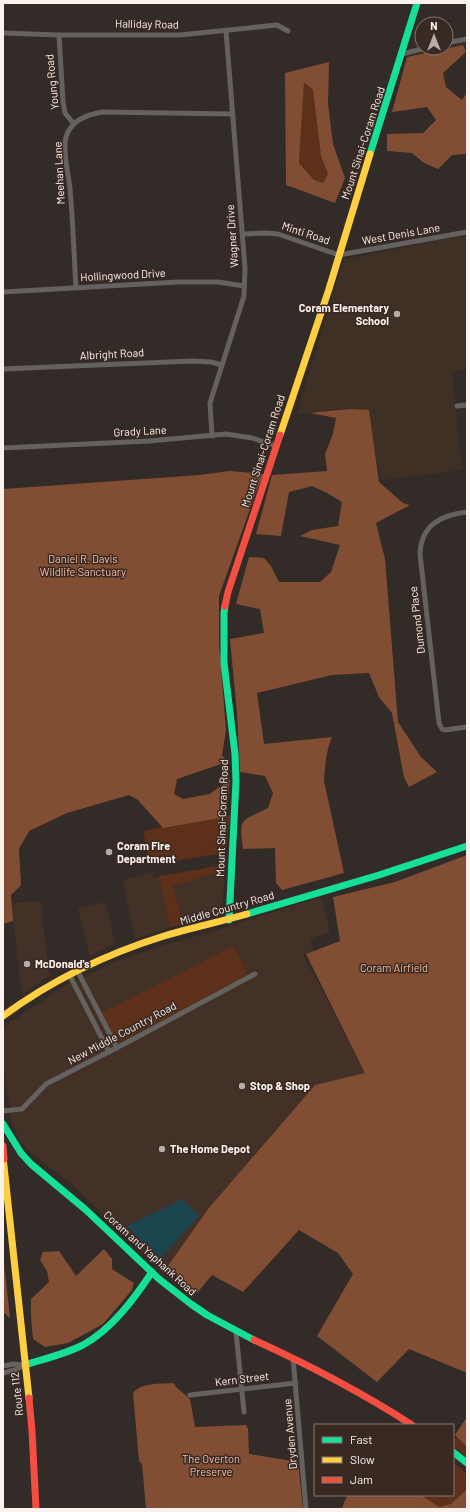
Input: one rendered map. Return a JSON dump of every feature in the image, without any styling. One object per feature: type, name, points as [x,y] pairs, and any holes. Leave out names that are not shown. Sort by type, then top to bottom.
[{"type":"main road","name":"Mount Sinai-Coram Road","points":[[228,920],[236,781],[235,754],[224,663],[224,613],[228,592],[329,289],[417,3]]},
{"type":"main road","name":"Middle Country Road","points":[[3,1016],[16,1006],[69,974],[112,954],[141,944],[370,878],[467,846]]},
{"type":"main road","points":[[3,1008],[16,1006]]},
{"type":"main road","name":"Coram and Yaphank Road","points":[[3,1124],[13,1142],[25,1157],[106,1228],[152,1272],[182,1298],[236,1332],[293,1358],[368,1397],[410,1424]]},
{"type":"main road","name":"Route 112","points":[[3,1146],[32,1431],[36,1509]]},
{"type":"main road","points":[[25,1365],[60,1354],[90,1340],[117,1318],[141,1289],[152,1272]]},
{"type":"main road","points":[[454,1453],[467,1463]]},
{"type":"street","name":"Halliday Road","points":[[3,32],[157,36],[226,31],[277,25],[288,31]]},
{"type":"street","name":"Wagner Drive","points":[[212,436],[210,403],[243,300],[245,268],[226,31]]},
{"type":"street","name":"Young Road","points":[[59,34],[63,102],[65,113],[74,124]]},
{"type":"street","points":[[454,41],[467,39]]},
{"type":"street","points":[[402,54],[414,51]]},
{"type":"street","points":[[74,124],[88,116],[102,112],[233,114]]},
{"type":"street","name":"Meehan Lane","points":[[74,124],[66,137],[66,147],[76,288]]},
{"type":"street","name":"Minti Road","points":[[242,234],[265,232],[278,234],[339,254]]},
{"type":"street","name":"West Denis Lane","points":[[339,254],[467,232]]},
{"type":"street","name":"Hollingwood Drive","points":[[3,292],[178,282],[218,282],[244,286]]},
{"type":"street","name":"Albright Road","points":[[3,369],[192,361],[211,362],[222,365]]},
{"type":"street","points":[[457,406],[467,405]]},
{"type":"street","name":"Grady Lane","points":[[3,448],[149,441],[226,434],[239,435],[276,446]]},
{"type":"street","name":"Dumond Place","points":[[467,512],[445,516],[435,522],[428,529],[420,546],[439,723],[442,729],[445,730],[467,727]]},
{"type":"street","points":[[77,970],[117,1048]]},
{"type":"street","points":[[69,974],[109,1052]]},
{"type":"street","name":"New Middle Country Road","points":[[3,1111],[22,1109],[46,1084],[117,1048],[255,974]]},
{"type":"street","points":[[236,1332],[244,1412]]},
{"type":"street","name":"Dryden Avenue","points":[[293,1358],[306,1509]]},
{"type":"street","points":[[3,1366],[14,1364],[25,1365]]},
{"type":"street","points":[[3,1373],[15,1370],[25,1365]]},
{"type":"street","name":"Kern Street","points":[[190,1395],[296,1383]]},
{"type":"shaded area","points":[[304,82],[313,90],[321,156],[328,175],[323,183],[314,180],[299,163]]},
{"type":"shaded area","name":"Coram Elementary School","points":[[467,235],[467,369],[452,372],[462,470],[382,480],[366,413],[297,413],[344,259]]},
{"type":"shaded area","points":[[230,815],[225,853],[151,865],[143,831]]},
{"type":"shaded area","points":[[224,865],[223,871],[173,886],[183,924],[170,927],[159,876]]},
{"type":"shaded area","points":[[225,865],[222,911],[135,939],[123,883],[125,880],[153,872],[153,878]]},
{"type":"shaded area","points":[[321,897],[330,932],[310,939],[314,949],[303,955],[367,1074],[315,1085],[208,1209],[162,1273],[73,1185],[28,1151],[19,1139],[12,1123],[3,1065],[3,1027],[66,985],[117,961],[154,948]]},
{"type":"shaded area","points":[[41,901],[48,970],[50,976],[22,994],[11,903]]},
{"type":"shaded area","points":[[106,902],[115,944],[90,956],[78,908]]},
{"type":"shaded area","points":[[233,946],[246,970],[244,977],[117,1042],[102,1013]]},
{"type":"shaded area","points":[[467,1424],[467,1458],[454,1447],[454,1440]]},
{"type":"shaded area","points":[[454,1463],[467,1474],[467,1509],[352,1509],[397,1496],[454,1496]]},
{"type":"green space","points":[[463,45],[466,52],[443,73],[446,87],[462,100],[467,92],[467,154],[452,155],[438,169],[424,163],[412,153],[387,151],[387,134],[423,133],[436,120],[427,107],[392,112],[407,57],[414,56],[454,56],[454,47]]},
{"type":"green space","points":[[329,62],[328,104],[333,144],[345,178],[335,203],[286,185],[285,73]],"holes":[[[304,82],[313,90],[321,156],[328,174],[323,183],[314,180],[299,163]]]},
{"type":"green space","points":[[351,409],[369,410],[379,482],[403,503],[410,505],[376,523],[385,559],[398,722],[421,757],[437,772],[409,787],[404,777],[392,713],[379,697],[369,673],[332,675],[257,693],[264,744],[332,737],[325,764],[324,781],[344,873],[282,890],[276,883],[275,848],[243,849],[241,831],[244,822],[268,808],[273,793],[265,776],[240,772],[237,713],[230,639],[264,633],[260,609],[236,604],[249,557],[264,558],[271,566],[279,582],[320,582],[331,572],[340,545],[300,536],[312,530],[338,526],[342,502],[327,493],[312,486],[289,492],[281,536],[256,534],[272,475],[327,471],[325,454],[333,434],[336,418],[310,413]]},
{"type":"green space","name":"Daniel R. Davis Wildlife Sanctuary","points":[[229,471],[264,474],[256,492],[219,596],[219,643],[226,730],[222,755],[226,760],[221,764],[177,779],[174,794],[183,799],[210,794],[230,779],[226,817],[163,828],[138,800],[129,795],[67,813],[29,831],[19,849],[21,885],[11,895],[13,921],[3,924],[3,489],[200,475]]},
{"type":"green space","name":"Coram Airfield","points":[[467,855],[467,1373],[409,1349],[377,1382],[317,1336],[353,1274],[338,1253],[299,1230],[243,1292],[212,1275],[197,1293],[167,1267],[208,1209],[315,1085],[365,1073],[306,954],[340,941],[333,897],[395,882]]},
{"type":"green space","points":[[104,1249],[112,1259],[112,1269],[134,1283],[132,1290],[103,1324],[68,1343],[45,1347],[33,1339],[31,1299],[49,1282],[47,1271],[40,1260],[43,1252],[59,1251],[76,1276]]},
{"type":"green space","points":[[3,1255],[10,1318],[3,1312]]},
{"type":"green space","name":"The Overton Preserve","points":[[174,1383],[176,1387],[190,1399],[195,1427],[246,1425],[248,1429],[249,1454],[298,1462],[303,1509],[146,1509],[142,1464],[139,1461],[133,1393],[137,1389],[146,1385]]},
{"type":"green space","points":[[467,1417],[467,1447],[455,1435]]},
{"type":"green space","points":[[465,1491],[467,1491],[467,1509],[342,1509],[347,1496],[422,1496],[439,1507],[451,1504]]},
{"type":"water","points":[[182,1199],[199,1216],[160,1259],[127,1226]]},
{"type":"traffic: fast","points":[[370,154],[417,3]]},
{"type":"traffic: fast","points":[[225,606],[224,663],[235,754],[236,781],[229,920]]},
{"type":"traffic: fast","points":[[247,914],[379,875],[467,846]]},
{"type":"traffic: fast","points":[[3,1124],[21,1153],[31,1164],[86,1210],[159,1279],[207,1315],[254,1340]]},
{"type":"traffic: fast","points":[[25,1365],[69,1351],[94,1338],[122,1313],[152,1272]]},
{"type":"traffic: fast","points":[[454,1453],[467,1463]]},
{"type":"traffic: slow","points":[[280,435],[329,289],[370,154]]},
{"type":"traffic: slow","points":[[3,1016],[60,980],[80,969],[121,951],[164,936],[247,914]]},
{"type":"traffic: slow","points":[[3,1157],[29,1398]]},
{"type":"traffic: jam","points":[[225,606],[228,592],[280,435]]},
{"type":"traffic: jam","points":[[3,1146],[4,1159]]},
{"type":"traffic: jam","points":[[254,1340],[295,1359],[374,1401],[410,1424]]},
{"type":"traffic: jam","points":[[29,1398],[36,1509]]},
{"type":"place","name":"Coram Elementary School","points":[[397,314]]},
{"type":"place","name":"Coram Fire Department","points":[[109,852]]},
{"type":"place","name":"McDonald's","points":[[27,964]]},
{"type":"place","name":"Stop & Shop","points":[[242,1086]]},
{"type":"place","name":"The Home Depot","points":[[162,1149]]}]
